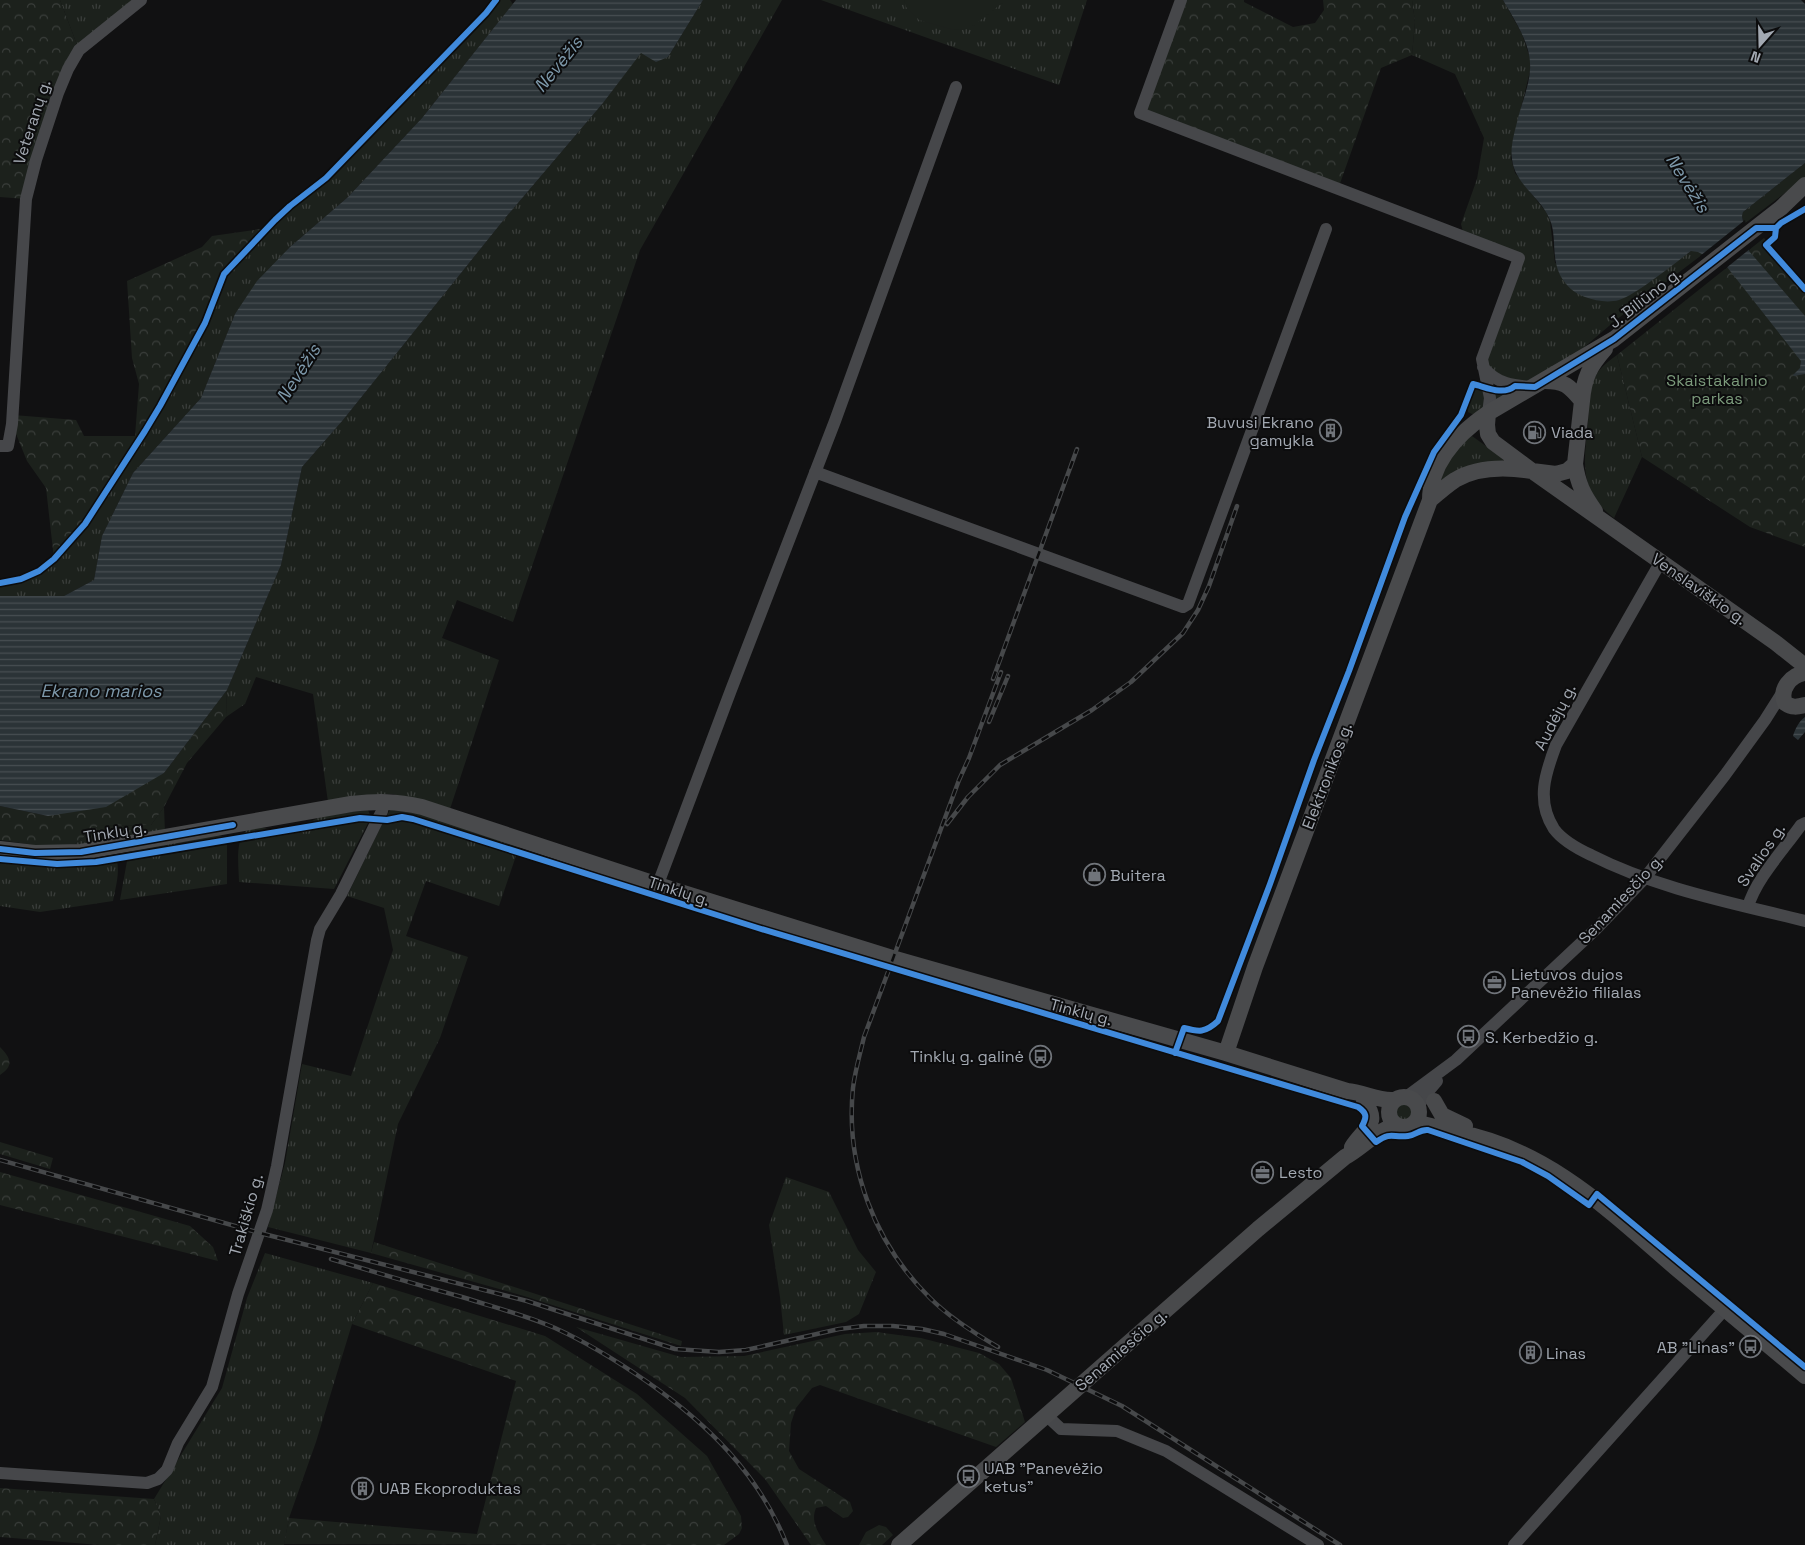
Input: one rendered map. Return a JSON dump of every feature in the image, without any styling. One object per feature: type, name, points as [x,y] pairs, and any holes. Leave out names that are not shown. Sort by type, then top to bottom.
[{"type":"main road","name":"J. Biliūno g.","points":[[1540,384],[1614,339],[1782,208],[1805,185]]},
{"type":"main road","name":"J. Biliūno g.","points":[[1782,208],[1805,196]]},
{"type":"main road","name":"J. Biliūno g.","points":[[1582,401],[1583,387],[1588,370],[1614,339]]},
{"type":"main road","points":[[1562,382],[1569,386],[1582,401],[1575,464],[1567,471],[1556,474],[1532,471],[1493,442],[1488,434],[1486,425],[1488,414],[1540,384],[1562,382]]},
{"type":"main road","name":"Elektronikos g.","points":[[1226,1053],[1255,967],[1430,500],[1430,488],[1443,458],[1455,441],[1467,428],[1488,414]]},
{"type":"main road","name":"Venslaviškio g.","points":[[1575,464],[1577,479],[1583,494],[1602,521]]},
{"type":"main road","name":"Elektronikos g.","points":[[1430,500],[1454,480],[1478,471],[1496,468],[1532,471]]},
{"type":"main road","name":"Venslaviškio g.","points":[[1532,471],[1660,563],[1800,668]]},
{"type":"main road","points":[[1800,668],[1784,690],[1785,703],[1800,706]]},
{"type":"main road","name":"Tinklų g.","points":[[0,849],[35,853],[81,852],[351,804],[384,801],[422,806],[658,884],[901,960],[1386,1101],[1400,1112]]},
{"type":"main road","name":"Tinklų g.","points":[[1347,1091],[1364,1101],[1400,1112]]},
{"type":"main road","points":[[1434,1101],[1438,1110],[1448,1119],[1486,1135],[1497,1144]]},
{"type":"main road","points":[[1400,1112],[1536,1159],[1577,1186],[1611,1212],[1805,1376]]},
{"type":"main road","name":"Senamiesčio g.","points":[[1348,1153],[1355,1152],[1386,1128],[1400,1112]]},
{"type":"main road","name":"Senamiesčio g.","points":[[899,1545],[1258,1229],[1348,1153],[1371,1122],[1400,1112]]},
{"type":"street","name":"Veteranų g.","points":[[0,446],[8,446],[12,424],[26,199],[36,160],[68,69],[79,50],[141,0]]},
{"type":"street","points":[[1181,0],[1140,113],[1519,258],[1482,359],[1490,398],[1488,414]]},
{"type":"street","points":[[658,884],[730,690],[815,472],[956,88]]},
{"type":"street","points":[[815,472],[1183,608],[1188,604],[1326,229]]},
{"type":"street","points":[[1482,365],[1498,381],[1515,386],[1540,384]]},
{"type":"street","name":"Audėjų g.","points":[[1660,563],[1556,745],[1543,788],[1544,804],[1549,818],[1562,837],[1575,847],[1644,879],[1805,921]]},
{"type":"street","name":"Senamiesčio g.","points":[[1400,1112],[1430,1090],[1453,1064],[1596,929],[1644,879],[1765,720],[1784,690]]},
{"type":"street","points":[[1765,720],[1800,706]]},
{"type":"street","name":"Trakiškio g.","points":[[0,1473],[147,1482],[158,1479],[167,1470],[178,1444],[212,1387],[238,1294],[267,1210],[277,1166],[320,929],[341,894],[374,828],[382,811],[384,801]]},
{"type":"street","name":"Svalios g.","points":[[1748,907],[1753,892],[1760,881],[1805,823]]},
{"type":"street","name":"Senamiesčio g.","points":[[1434,1101],[1438,1088],[1453,1064]]},
{"type":"street","points":[[1514,1545],[1725,1309]]},
{"type":"street","points":[[1046,1415],[1061,1429],[1116,1430],[1166,1451],[1318,1545]]},
{"type":"green space","points":[[0,0],[60,0],[79,50],[26,199],[0,197]]},
{"type":"green space","points":[[60,0],[141,0],[79,50]]},
{"type":"green space","points":[[496,0],[510,0],[513,4],[422,118],[348,197],[290,247],[235,314],[201,398],[133,473],[102,536],[94,580],[64,596],[0,596],[0,583],[21,579],[39,571],[54,559],[84,524],[160,406],[205,323],[224,274],[275,220],[326,178],[486,13]]},
{"type":"green space","points":[[703,0],[782,0],[640,250],[513,622],[457,600],[442,638],[499,660],[450,809],[393,794],[328,802],[313,694],[256,677],[245,704],[226,717],[227,690],[281,565],[302,467],[343,420],[506,217],[603,103],[641,52],[668,57]]},
{"type":"green space","points":[[821,0],[1087,0],[1059,85]]},
{"type":"green space","points":[[904,0],[1006,0],[969,29],[954,30],[919,20],[906,7]]},
{"type":"green space","points":[[1181,0],[1244,0],[1244,2],[1293,27],[1315,23],[1324,10],[1323,0],[1412,0],[1415,22],[1412,55],[1381,68],[1338,189],[1140,113]]},
{"type":"green space","points":[[1412,0],[1503,0],[1522,34],[1530,58],[1530,71],[1514,137],[1511,158],[1515,173],[1546,212],[1550,221],[1555,263],[1633,293],[1691,251],[1695,250],[1703,254],[1616,320],[1575,355],[1531,381],[1512,381],[1490,369],[1486,359],[1524,255],[1463,232],[1461,224],[1477,179],[1484,138],[1455,74],[1412,55],[1415,22]]},
{"type":"green space","points":[[1805,163],[1805,178],[1744,224],[1743,212]]},
{"type":"green space","points":[[268,228],[224,274],[205,323],[145,431],[84,524],[54,559],[46,488],[27,461],[12,424],[13,415],[76,420],[84,436],[135,436],[139,384],[132,358],[127,281],[202,247],[212,236]]},
{"type":"green space","name":"Skaistakalnio parkas","points":[[1764,238],[1786,267],[1805,287],[1805,547],[1750,527],[1642,457],[1617,355]]},
{"type":"green space","points":[[1617,355],[1642,457],[1614,518],[1602,508],[1589,486],[1586,475],[1585,450],[1593,382],[1599,370]]},
{"type":"green space","points":[[1478,387],[1506,394],[1476,416],[1468,412],[1468,408],[1474,390]]},
{"type":"green space","points":[[1472,436],[1508,462],[1440,485],[1446,463],[1454,451]]},
{"type":"green space","points":[[227,690],[226,717],[187,763],[164,807],[151,825],[98,826],[71,847],[34,845],[0,840],[0,806],[48,816],[164,773]]},
{"type":"green space","points":[[164,807],[165,833],[71,847],[98,826],[151,825]]},
{"type":"green space","points":[[392,807],[416,811],[520,844],[499,906],[426,881],[406,936],[468,957],[440,1038],[398,1124],[371,1253],[268,1227],[285,1163],[302,1064],[351,1076],[393,950],[384,908],[347,896]]},
{"type":"green space","points":[[368,810],[370,815],[368,823],[334,889],[239,882],[239,848],[244,833],[250,829],[281,827],[277,831],[278,835],[310,829],[309,826],[303,823],[322,816]]},
{"type":"green space","points":[[218,835],[225,837],[227,844],[227,884],[120,900],[127,861],[131,851]]},
{"type":"green space","points":[[0,853],[113,854],[118,864],[118,870],[113,901],[40,912],[0,906]]},
{"type":"green space","points":[[0,1047],[9,1058],[9,1065],[0,1075]]},
{"type":"green space","points":[[1404,1104],[1410,1106],[1412,1112],[1410,1118],[1404,1120],[1398,1118],[1396,1112],[1398,1106]]},
{"type":"green space","points":[[0,1142],[53,1158],[50,1169],[0,1154]]},
{"type":"green space","points":[[0,1172],[190,1226],[213,1247],[218,1261],[0,1205]]},
{"type":"green space","points":[[786,1177],[829,1192],[858,1250],[876,1272],[859,1314],[846,1322],[784,1335],[769,1225]]},
{"type":"green space","points":[[374,1242],[682,1341],[681,1346],[524,1296],[371,1253]]},
{"type":"green space","points":[[265,1253],[373,1283],[352,1324],[316,1442],[289,1518],[284,1545],[155,1545],[161,1516],[154,1499],[222,1388],[247,1298]]},
{"type":"green space","points":[[373,1283],[545,1336],[637,1394],[707,1456],[741,1516],[742,1528],[739,1534],[724,1545],[284,1544],[289,1518],[477,1534],[516,1381],[352,1324]]},
{"type":"green space","points":[[576,1327],[681,1357],[744,1356],[845,1334],[876,1332],[921,1338],[979,1353],[999,1364],[1011,1378],[1025,1422],[996,1447],[820,1385],[812,1388],[796,1408],[791,1423],[789,1451],[799,1469],[850,1502],[853,1511],[848,1517],[843,1518],[826,1506],[816,1508],[814,1513],[815,1523],[826,1545],[811,1545],[765,1479],[685,1398]]},
{"type":"green space","points":[[0,1488],[154,1499],[161,1516],[155,1545],[100,1545],[0,1537]]},
{"type":"green space","points":[[879,1525],[886,1527],[893,1535],[882,1545],[859,1545],[866,1532]]},
{"type":"water","name":"Ekrano marios","points":[[516,0],[703,0],[668,57],[656,62],[641,53],[603,103],[506,217],[343,420],[302,467],[281,565],[227,690],[164,773],[106,807],[48,816],[0,806],[0,596],[64,596],[94,580],[102,536],[133,473],[201,398],[235,314],[257,281],[290,247],[348,197],[422,118]]},
{"type":"water","name":"Nevėžis","points":[[1503,0],[1801,0],[1805,4],[1805,163],[1743,212],[1742,216],[1749,251],[1805,316],[1805,374],[1793,375],[1800,368],[1801,361],[1727,267],[1698,252],[1691,251],[1645,285],[1626,297],[1615,301],[1589,298],[1574,291],[1565,283],[1557,268],[1550,220],[1541,204],[1518,176],[1512,159],[1513,138],[1528,82],[1530,61],[1526,42]]},
{"type":"water","points":[[1805,717],[1805,732],[1798,740],[1793,736],[1798,725]]},
{"type":"pier","points":[[1745,220],[1751,248],[1725,269],[1700,256]]},
{"type":"railway","points":[[993,679],[1077,449]]},
{"type":"railway","points":[[947,824],[968,797],[1000,765],[1092,710],[1131,682],[1183,633],[1198,610],[1209,586],[1237,506]]},
{"type":"railway","points":[[998,1347],[962,1325],[930,1298],[894,1254],[879,1229],[859,1175],[854,1147],[852,1117],[853,1088],[864,1037],[1001,672]]},
{"type":"railway","points":[[989,722],[1008,676]]},
{"type":"railway","points":[[0,1160],[260,1233],[527,1301],[675,1349],[719,1352],[746,1350],[839,1329],[864,1326],[893,1326],[922,1329],[944,1334],[1047,1370],[1122,1406],[1340,1545]]},
{"type":"railway","points":[[331,1259],[532,1319],[555,1328],[613,1359],[669,1397],[729,1452],[762,1495],[787,1545]]},
{"type":"cycle path","points":[[0,583],[21,579],[39,571],[54,559],[85,524],[160,406],[205,323],[224,274],[275,220],[326,178],[486,13],[496,0]]},
{"type":"cycle path","points":[[1805,209],[1781,223],[1776,228],[1775,237],[1766,245],[1805,289]]},
{"type":"cycle path","points":[[1175,1053],[1184,1028],[1205,1030],[1218,1021],[1405,517],[1434,452],[1461,415],[1473,384],[1500,391],[1515,386],[1535,387],[1614,339],[1756,228],[1776,228]]},
{"type":"cycle path","points":[[0,859],[57,864],[96,862],[360,818],[387,820],[402,817],[413,819],[758,928],[1358,1107],[1365,1115],[1362,1126],[1376,1142],[1389,1136],[1408,1136],[1428,1130],[1522,1162],[1548,1176],[1589,1205],[1597,1194],[1805,1367]]},
{"type":"cycle path","points":[[0,849],[35,853],[81,852],[233,825]]},
{"type":"place","name":"Buvusi Ekrano gamykla","points":[[1330,431]]},
{"type":"place","name":"Viada","points":[[1535,432]]},
{"type":"place","name":"Buitera","points":[[1094,875]]},
{"type":"place","name":"Lietuvos dujos Panevėžio filialas","points":[[1495,983]]},
{"type":"place","name":"S. Kerbedžio g.","points":[[1469,1037]]},
{"type":"place","name":"Tinklų g. galinė","points":[[1040,1056]]},
{"type":"place","name":"Lesto","points":[[1263,1172]]},
{"type":"place","name":"AB \"Linas\"","points":[[1751,1347]]},
{"type":"place","name":"Linas","points":[[1530,1353]]},
{"type":"place","name":"UAB \"Panevėžio ketus\"","points":[[968,1477]]},
{"type":"place","name":"UAB Ekoproduktas","points":[[363,1488]]}]
